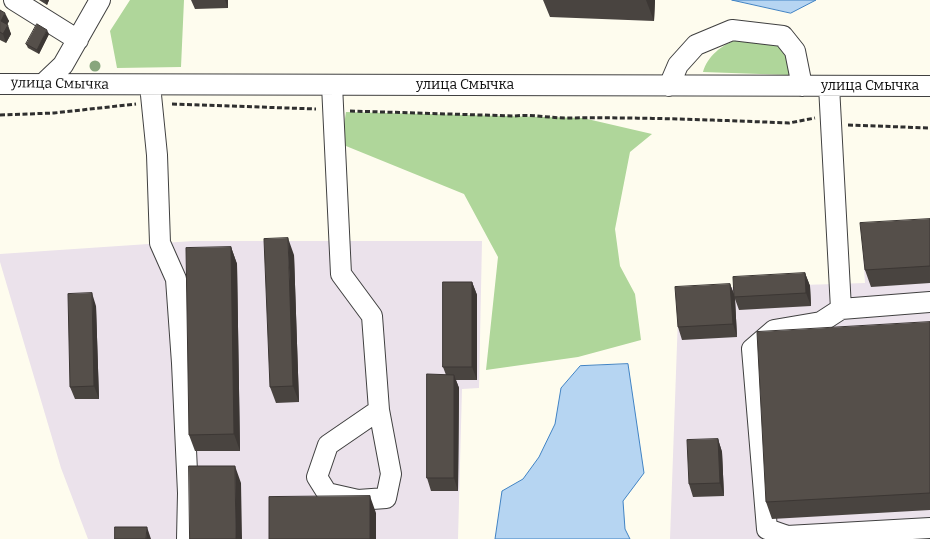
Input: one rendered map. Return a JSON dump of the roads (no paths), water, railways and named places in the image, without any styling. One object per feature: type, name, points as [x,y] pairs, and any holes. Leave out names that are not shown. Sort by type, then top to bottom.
[{"type":"street","points":[[14,0],[78,40]]},
{"type":"street","points":[[43,84],[63,65],[100,0]]},
{"type":"street","points":[[669,86],[678,64],[696,45],[732,30],[783,36],[795,51],[802,86]]},
{"type":"street","name":"улица Смычка","points":[[0,84],[43,84],[151,94],[332,85],[930,86]]},
{"type":"street","points":[[332,85],[341,274],[372,316],[379,410],[391,474],[386,498],[358,500],[327,494],[317,477],[328,445],[379,410]]},
{"type":"street","points":[[829,86],[841,309]]},
{"type":"street","points":[[151,94],[157,155],[160,243],[176,279],[188,493],[187,539]]},
{"type":"street","points":[[930,302],[841,309],[821,322],[774,330],[752,349],[767,529],[787,536],[930,528]]},
{"type":"water","points":[[732,0],[816,0],[791,13]]},
{"type":"water","points":[[628,364],[644,473],[623,501],[625,529],[630,539],[495,539],[502,491],[523,479],[539,457],[555,424],[561,388],[580,366]]}]
